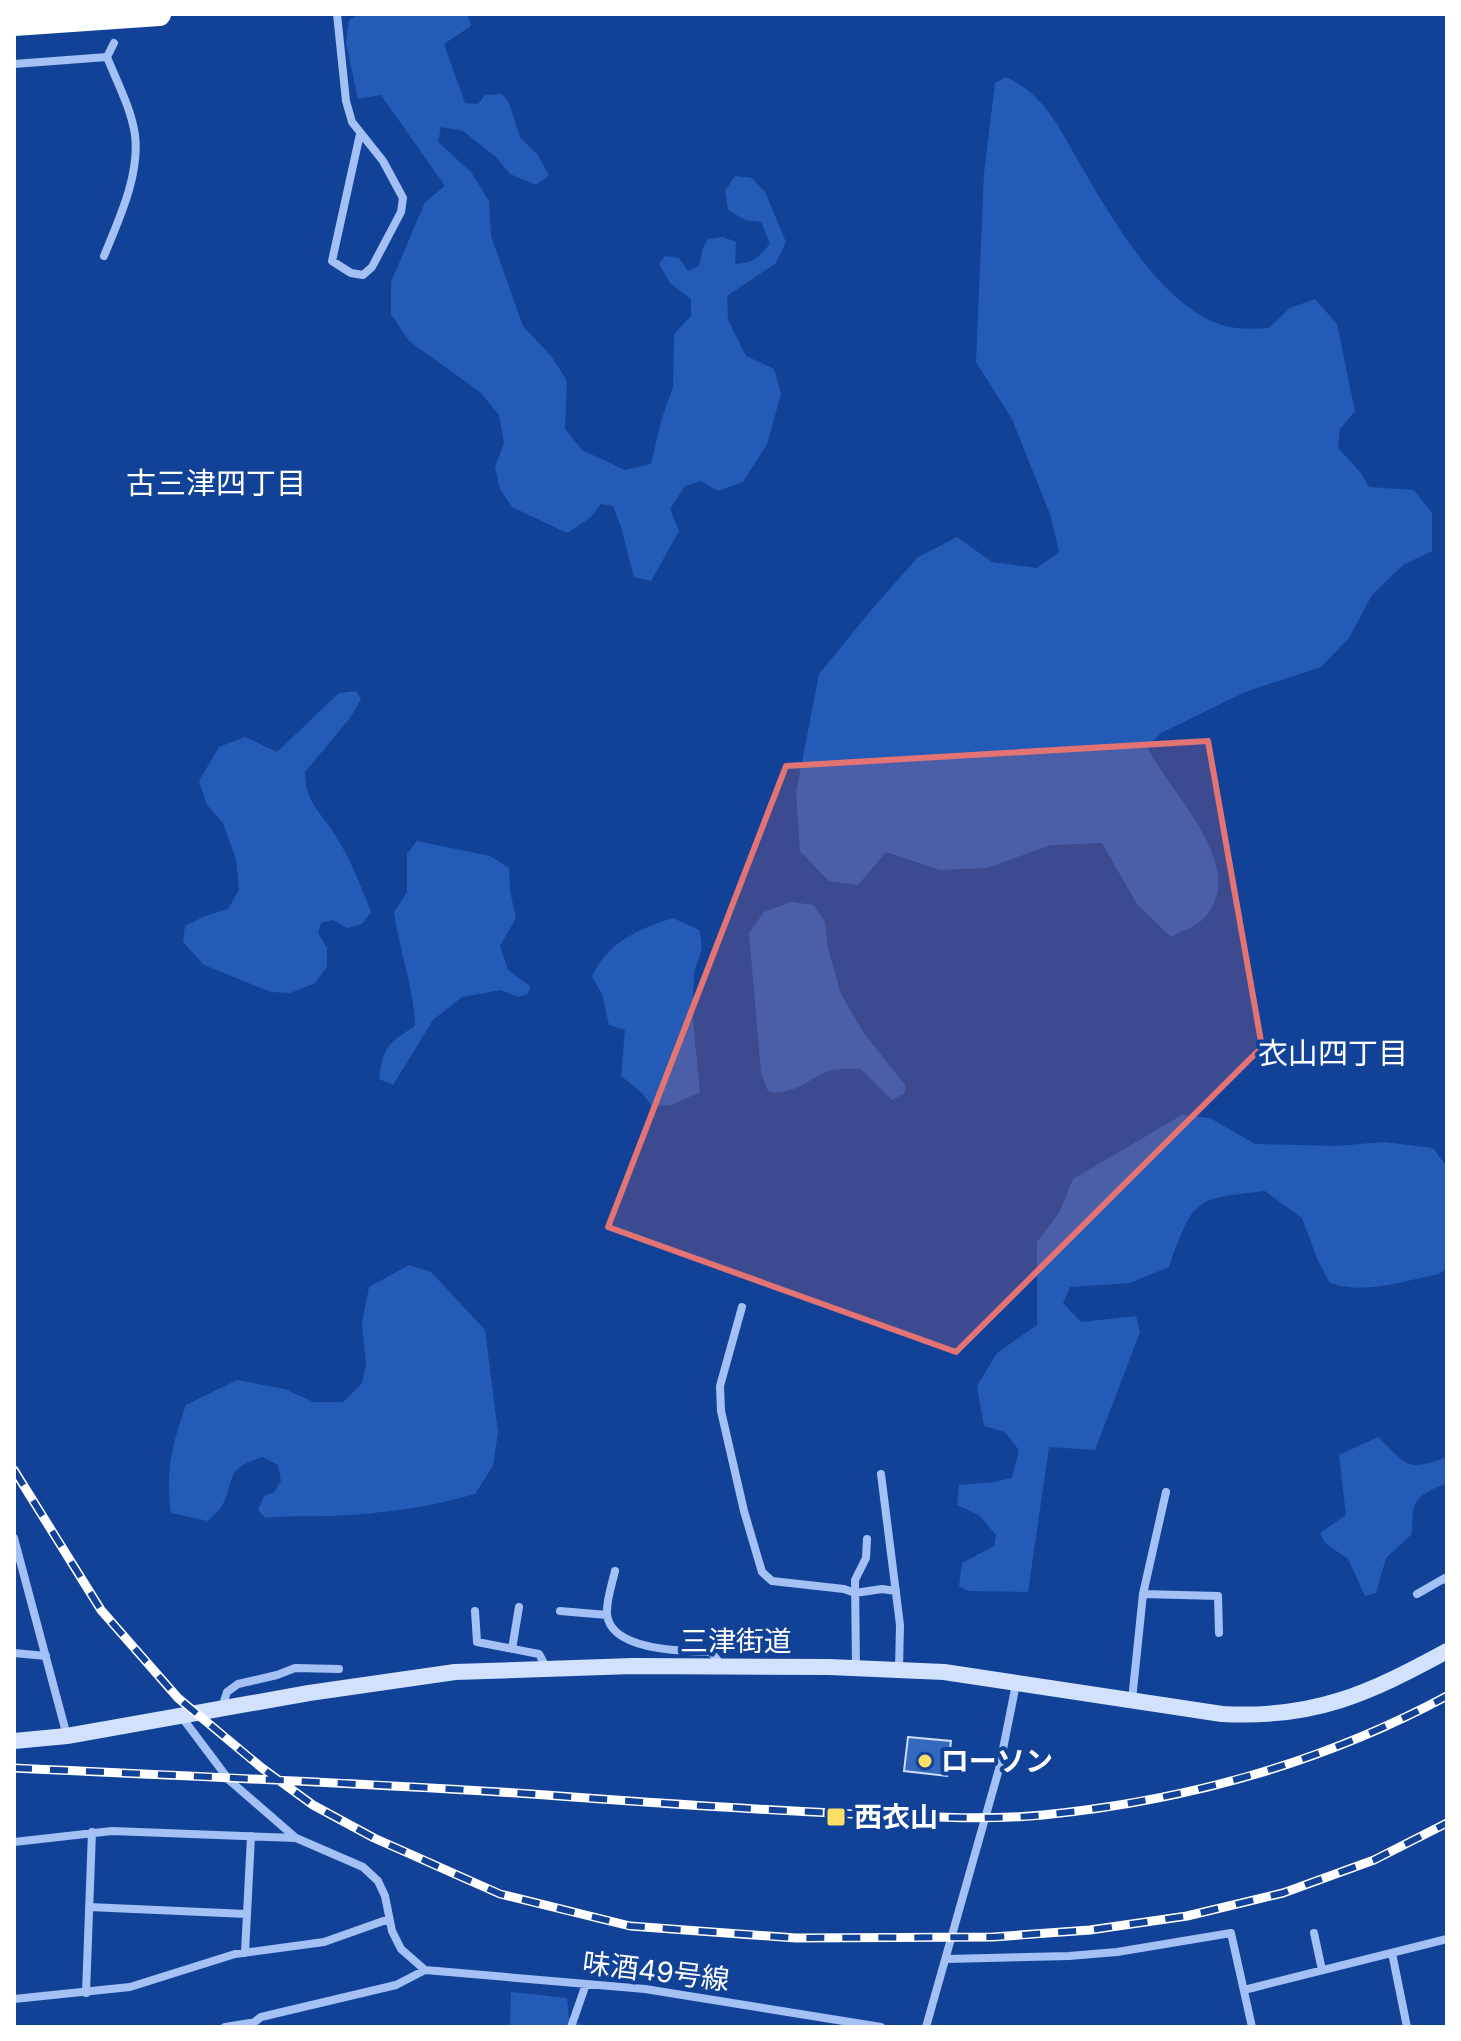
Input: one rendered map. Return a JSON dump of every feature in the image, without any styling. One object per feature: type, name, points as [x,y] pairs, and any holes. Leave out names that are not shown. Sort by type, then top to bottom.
[{"type":"highway","points":[[14,24],[74,17],[159,14]]},
{"type":"street","points":[[337,14],[346,101],[352,122],[383,161],[403,198],[401,212],[372,267],[363,275],[351,273],[332,261],[360,134]]},
{"type":"street","points":[[104,256],[122,212],[136,153],[134,131],[107,57],[114,43]]},
{"type":"street","points":[[14,64],[107,57]]},
{"type":"street","points":[[742,1307],[720,1386],[721,1411],[762,1572],[772,1581],[855,1593],[882,1589],[896,1591]]},
{"type":"street","points":[[881,1474],[900,1625],[899,1669]]},
{"type":"street","points":[[1132,1701],[1143,1594],[1166,1492]]},
{"type":"street","points":[[14,1538],[67,1736]]},
{"type":"street","points":[[856,1667],[855,1580],[866,1558],[867,1539]]},
{"type":"street","points":[[615,1571],[607,1615],[613,1631],[630,1641],[711,1652],[723,1667]]},
{"type":"street","points":[[1417,1594],[1445,1578],[1447,1581]]},
{"type":"street","points":[[1143,1594],[1218,1596],[1219,1633]]},
{"type":"street","points":[[512,1649],[519,1607]]},
{"type":"street","points":[[475,1611],[477,1642],[539,1654],[547,1669]]},
{"type":"street","points":[[560,1611],[607,1615]]},
{"type":"street","name":"三津街道","points":[[14,1741],[67,1736],[309,1693],[455,1672],[547,1669],[899,1669],[944,1672],[1222,1714],[1256,1716],[1287,1713],[1352,1698],[1384,1685],[1447,1651]]},
{"type":"street","points":[[14,1653],[46,1656]]},
{"type":"street","points":[[221,1709],[227,1692],[238,1684],[295,1668],[339,1669]]},
{"type":"street","points":[[926,2027],[999,1769],[1016,1684]]},
{"type":"street","points":[[181,1716],[229,1780],[296,1838],[363,1867],[378,1881],[401,1949],[425,1970],[396,1985],[261,2017],[249,2025],[225,2027]]},
{"type":"street","points":[[14,1842],[92,1832],[296,1838]]},
{"type":"street","points":[[86,1993],[92,1832]]},
{"type":"street","points":[[245,1953],[251,1836]]},
{"type":"street","points":[[89,1907],[247,1914]]},
{"type":"street","points":[[14,1999],[86,1993],[153,1981],[245,1953],[324,1942],[389,1919]]},
{"type":"street","points":[[946,1959],[1117,1952],[1231,1933],[1252,2027]]},
{"type":"street","points":[[1314,1933],[1322,1970]]},
{"type":"street","points":[[1244,1990],[1447,1939]]},
{"type":"street","points":[[1392,1953],[1407,2027]]},
{"type":"street","name":"味酒49号線","points":[[425,1970],[645,1989],[881,2027]]},
{"type":"street","points":[[571,2027],[586,1984]]},
{"type":"highlighted area","points":[[1208,741],[1262,1047],[956,1352],[608,1227],[786,766]]},
{"type":"shaded area","points":[[360,14],[467,14],[471,26],[444,44],[465,103],[478,104],[485,95],[502,94],[509,103],[520,137],[537,154],[549,175],[536,185],[510,174],[496,157],[463,131],[441,127],[438,142],[471,172],[489,201],[491,236],[523,326],[552,357],[567,381],[565,429],[582,450],[625,470],[651,464],[673,387],[674,334],[691,316],[691,299],[670,283],[659,264],[665,256],[679,258],[688,271],[699,266],[708,239],[723,237],[736,242],[735,264],[756,258],[770,243],[761,222],[745,220],[728,210],[725,191],[735,176],[752,178],[765,192],[786,242],[776,263],[727,296],[728,320],[746,356],[774,369],[781,394],[767,444],[743,482],[718,491],[701,481],[685,486],[670,509],[679,531],[651,581],[634,577],[613,506],[601,504],[590,518],[567,533],[512,507],[500,489],[495,467],[504,443],[499,415],[480,392],[409,341],[391,314],[391,282],[425,202],[445,186],[381,95],[358,99],[346,43],[349,20]]},
{"type":"shaded area","points":[[1006,77],[1040,101],[1135,251],[1172,294],[1193,310],[1227,326],[1269,328],[1290,308],[1315,299],[1337,324],[1355,411],[1340,429],[1338,448],[1361,473],[1369,487],[1414,490],[1432,513],[1432,551],[1403,565],[1372,595],[1349,638],[1321,667],[1245,692],[1161,733],[1147,747],[1201,831],[1218,877],[1216,898],[1204,918],[1171,937],[1137,904],[1102,843],[1051,845],[987,868],[940,870],[886,852],[858,885],[829,881],[800,851],[796,793],[819,674],[873,608],[918,557],[957,537],[992,562],[1037,568],[1059,552],[1050,514],[1012,419],[976,362],[984,173],[995,83]]},
{"type":"shaded area","points":[[356,691],[361,699],[350,718],[305,772],[311,800],[342,847],[371,912],[362,924],[347,928],[333,920],[321,923],[318,933],[327,948],[327,967],[315,983],[290,993],[271,992],[204,965],[183,942],[185,926],[228,909],[239,890],[236,859],[223,823],[207,805],[199,781],[219,747],[245,737],[277,752],[339,693]]},
{"type":"shaded area","points":[[417,841],[490,856],[509,868],[516,918],[500,946],[508,970],[530,986],[528,994],[518,997],[501,990],[462,997],[433,1020],[393,1085],[379,1079],[385,1052],[415,1026],[394,912],[407,892],[407,854]]},
{"type":"shaded area","points":[[791,902],[813,905],[825,922],[828,949],[841,994],[863,1032],[905,1085],[905,1093],[892,1100],[861,1069],[833,1070],[785,1092],[768,1091],[761,1072],[749,933],[764,912]]},
{"type":"shaded area","points":[[673,918],[699,930],[701,939],[693,1007],[700,1092],[672,1105],[652,1106],[621,1076],[625,1030],[609,1025],[602,994],[592,977],[606,955],[625,938]]},
{"type":"shaded area","points":[[1182,1115],[1210,1118],[1255,1144],[1337,1146],[1384,1142],[1433,1148],[1447,1167],[1447,1268],[1439,1274],[1384,1286],[1357,1288],[1330,1283],[1302,1218],[1265,1191],[1223,1197],[1199,1206],[1184,1227],[1169,1267],[1130,1283],[1070,1287],[1063,1303],[1081,1322],[1136,1316],[1140,1332],[1095,1450],[1049,1447],[1028,1592],[969,1591],[959,1586],[962,1563],[994,1546],[996,1535],[979,1515],[957,1505],[959,1485],[1012,1478],[1019,1450],[1005,1432],[984,1426],[977,1386],[997,1353],[1037,1325],[1037,1242],[1059,1213],[1073,1179]]},
{"type":"shaded area","points":[[409,1265],[431,1272],[485,1330],[498,1432],[493,1466],[475,1494],[387,1512],[265,1518],[258,1510],[264,1496],[274,1492],[281,1481],[278,1465],[263,1457],[237,1470],[222,1506],[208,1521],[171,1513],[171,1458],[186,1405],[237,1380],[285,1389],[313,1402],[343,1402],[362,1383],[366,1364],[362,1323],[369,1287]]},
{"type":"shaded area","points":[[1378,1437],[1408,1464],[1423,1464],[1447,1457],[1447,1483],[1418,1500],[1413,1513],[1412,1534],[1386,1558],[1376,1593],[1365,1596],[1348,1559],[1325,1543],[1320,1533],[1346,1515],[1339,1455]]},
{"type":"shaded area","points":[[511,1992],[567,1998],[569,2018],[586,2027],[510,2027]]},
{"type":"building","points":[[908,1737],[951,1741],[947,1776],[904,1771]]},
{"type":"railway","points":[[14,1470],[101,1610],[178,1698],[262,1768],[313,1805],[374,1838],[500,1894],[630,1926],[796,1938],[993,1937],[1090,1930],[1187,1916],[1283,1893],[1374,1860],[1447,1823]]},
{"type":"railway","points":[[14,1768],[403,1786],[853,1814],[1019,1817],[1148,1800],[1251,1775],[1351,1741],[1447,1696]]},
{"type":"place","name":"ローソン","points":[[925,1761]]},
{"type":"place","name":"西衣山","points":[[836,1817]]},
{"type":"district","name":"古三津四丁目","points":[[216,483]]},
{"type":"district","name":"衣山四丁目","points":[[1333,1053]]}]
